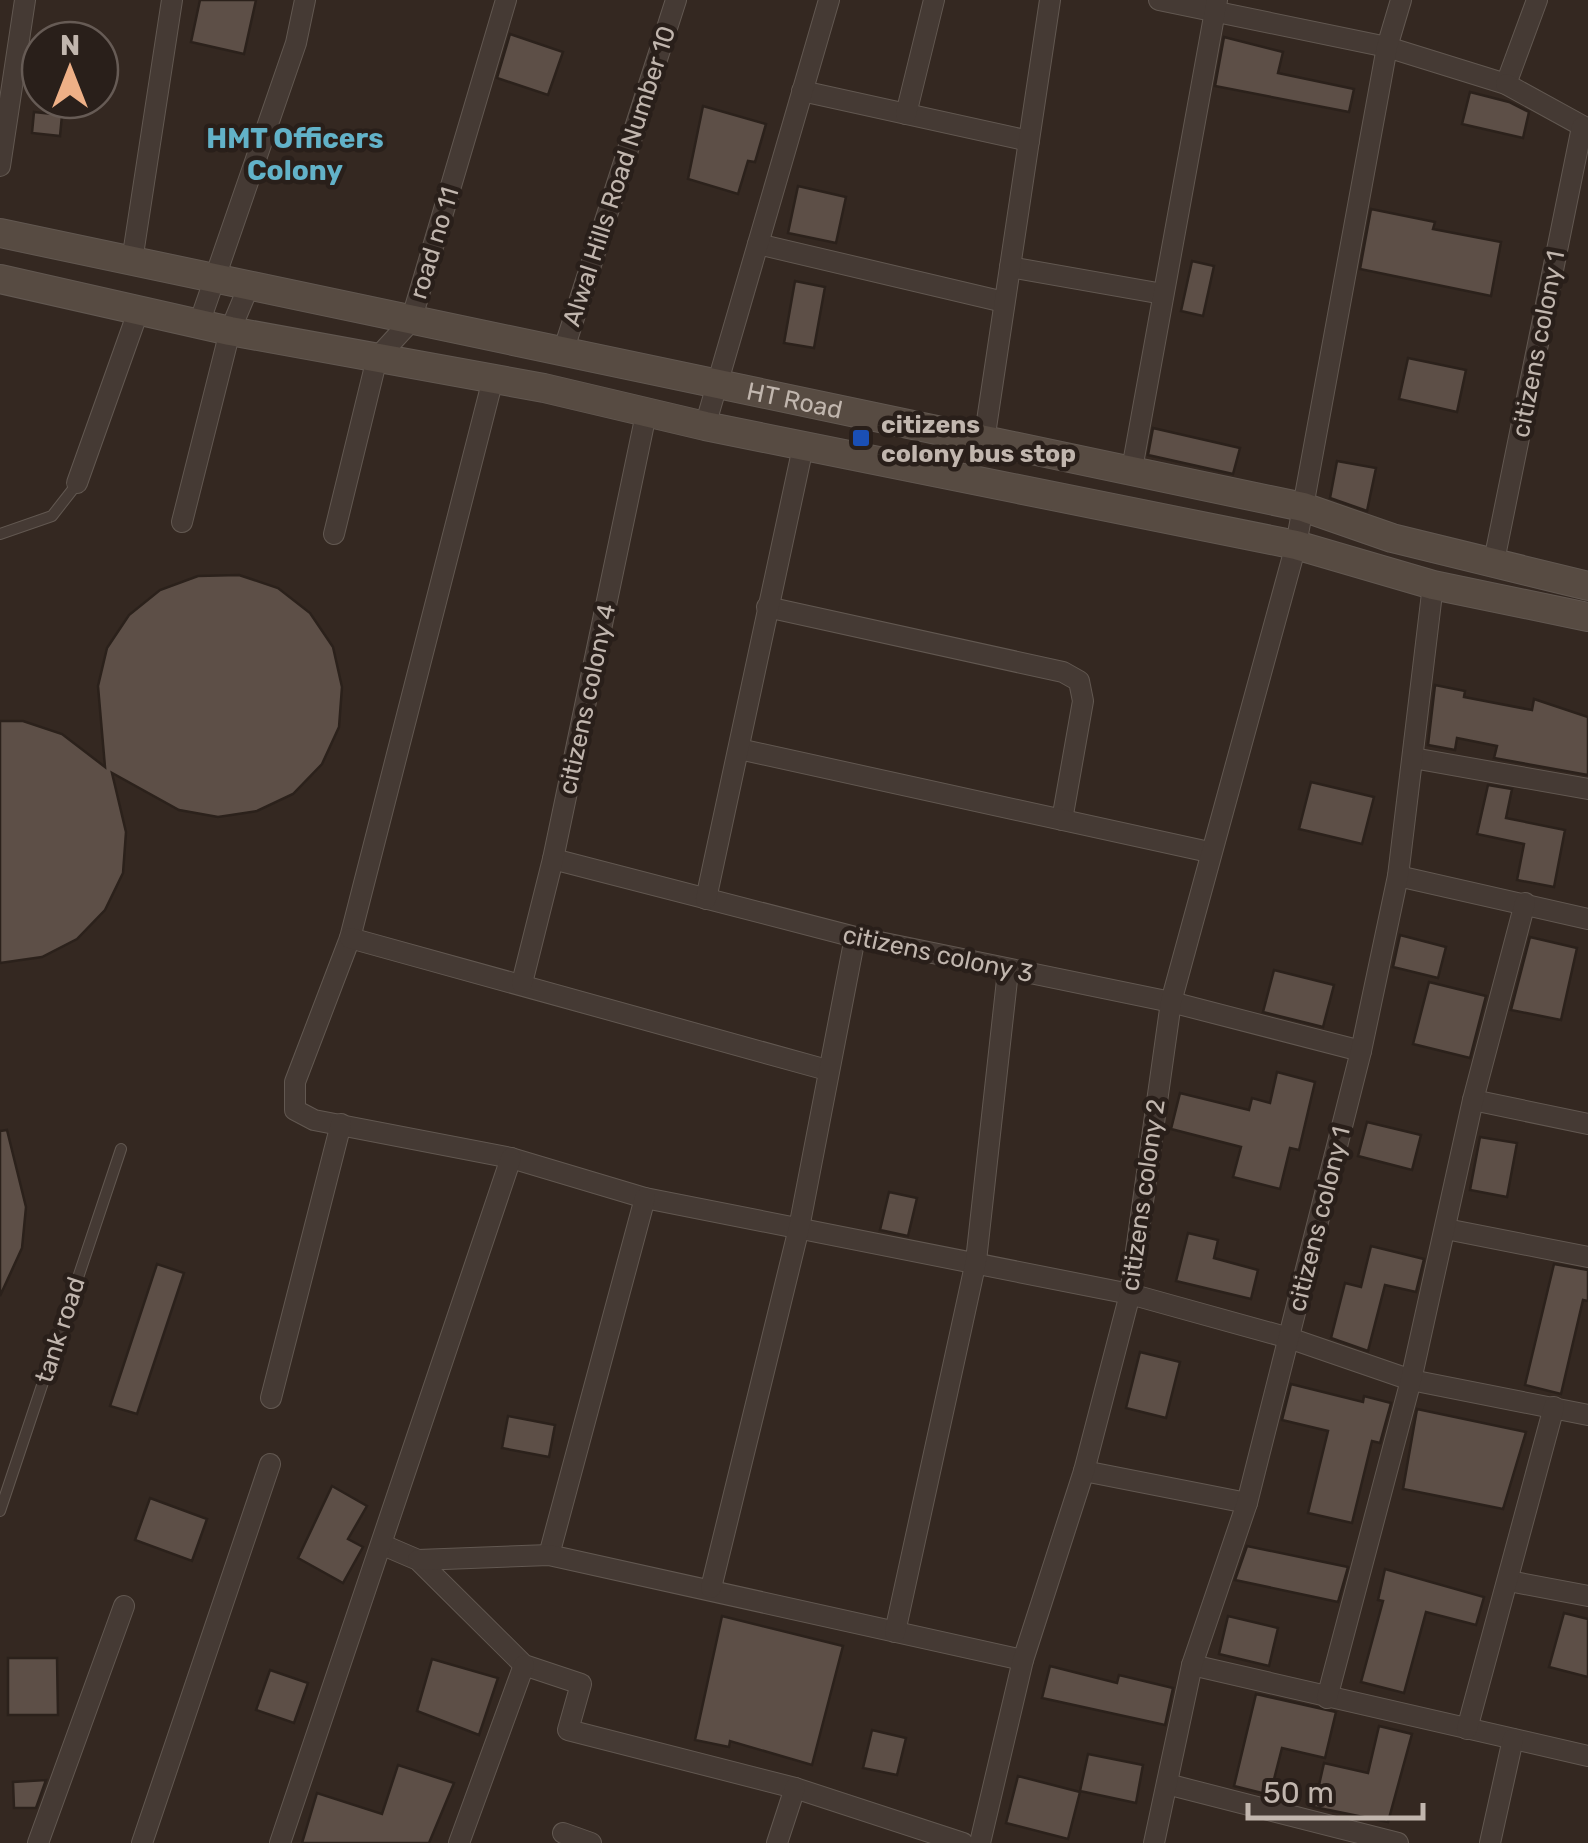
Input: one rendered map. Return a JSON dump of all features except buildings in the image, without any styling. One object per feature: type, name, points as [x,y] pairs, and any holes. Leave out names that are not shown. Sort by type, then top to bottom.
[{"type":"street","points":[[0,166],[25,0]]},
{"type":"street","points":[[132,261],[172,0]]},
{"type":"street","points":[[200,322],[279,93],[305,0]]},
{"type":"street","name":"road no 11","points":[[334,534],[378,358],[411,321],[506,0]]},
{"type":"street","name":"Alwal Hills Road Number 10","points":[[562,352],[676,0]]},
{"type":"street","points":[[705,426],[829,0]]},
{"type":"street","points":[[906,114],[934,0]]},
{"type":"street","points":[[984,441],[1050,0]]},
{"type":"street","points":[[1159,0],[1214,6],[1387,47],[1506,84],[1585,128]]},
{"type":"street","name":"citizens colony 2","points":[[980,1843],[1023,1660],[1084,1471],[1130,1294],[1172,1002],[1296,546],[1387,47],[1400,0]]},
{"type":"street","points":[[1506,84],[1538,0]]},
{"type":"street","points":[[1132,469],[1214,6]]},
{"type":"street","points":[[802,91],[1028,141]]},
{"type":"street","name":"citizens colony 1","points":[[1494,561],[1585,128]]},
{"type":"street","name":"HT Road","points":[[0,233],[1303,507],[1392,538],[1588,586]]},
{"type":"street","points":[[758,244],[1004,302]]},
{"type":"street","points":[[1010,268],[1163,294]]},
{"type":"street","name":"HT Road","points":[[0,279],[230,331],[493,379],[803,447],[1296,546],[1433,585],[1588,617]]},
{"type":"street","points":[[182,522],[230,331],[248,288]]},
{"type":"street","points":[[78,483],[139,309]]},
{"type":"street","points":[[493,379],[350,938],[295,1082],[295,1110],[314,1120],[511,1158],[645,1198],[976,1260],[1130,1294],[1288,1338],[1410,1380],[1588,1415]]},
{"type":"street","name":"citizens colony 4","points":[[522,982],[553,859],[646,414]]},
{"type":"street","points":[[706,899],[803,447]]},
{"type":"street","name":"citizens colony 1","points":[[1154,1843],[1192,1664],[1247,1503],[1361,1052],[1398,876],[1433,585]]},
{"type":"street","points":[[766,606],[1063,672],[1079,681],[1084,701],[1062,820]]},
{"type":"street","points":[[740,749],[1210,852]]},
{"type":"street","points":[[1413,758],[1588,789]]},
{"type":"street","name":"citizens colony 3","points":[[553,859],[855,938],[1172,1002],[1361,1052]]},
{"type":"street","points":[[1398,876],[1588,919]]},
{"type":"street","points":[[1327,1698],[1410,1380],[1473,1100],[1525,903]]},
{"type":"street","points":[[350,938],[522,982],[828,1070]]},
{"type":"street","points":[[711,1588],[800,1228],[855,938]]},
{"type":"street","points":[[894,1632],[976,1260],[1008,970]]},
{"type":"street","points":[[1473,1100],[1588,1124]]},
{"type":"street","points":[[271,1398],[341,1124]]},
{"type":"street","points":[[280,1843],[511,1158]]},
{"type":"street","points":[[549,1554],[645,1198]]},
{"type":"street","points":[[1446,1229],[1588,1258]]},
{"type":"street","points":[[1466,1729],[1510,1580],[1554,1407]]},
{"type":"street","points":[[142,1843],[270,1464]]},
{"type":"street","points":[[1084,1471],[1247,1503]]},
{"type":"street","points":[[383,1545],[418,1560],[524,1664],[581,1684],[568,1730],[795,1788],[963,1843]]},
{"type":"street","points":[[418,1560],[549,1554],[1023,1660]]},
{"type":"street","points":[[1510,1580],[1588,1596]]},
{"type":"street","points":[[38,1843],[124,1606]]},
{"type":"street","points":[[460,1843],[524,1664]]},
{"type":"street","points":[[1192,1664],[1588,1756]]},
{"type":"street","points":[[1490,1843],[1513,1739]]},
{"type":"street","points":[[1167,1784],[1398,1843]]},
{"type":"street","points":[[777,1843],[795,1788]]},
{"type":"street","points":[[562,1834],[591,1843]]},
{"type":"lane","points":[[0,534],[52,516],[78,483]]},
{"type":"lane","name":"tank road","points":[[0,1512],[121,1148]]},
{"type":"place","name":"citizens colony bus stop","points":[[861,438]]},
{"type":"district","name":"HMT Officers Colony","points":[[295,154]]}]
